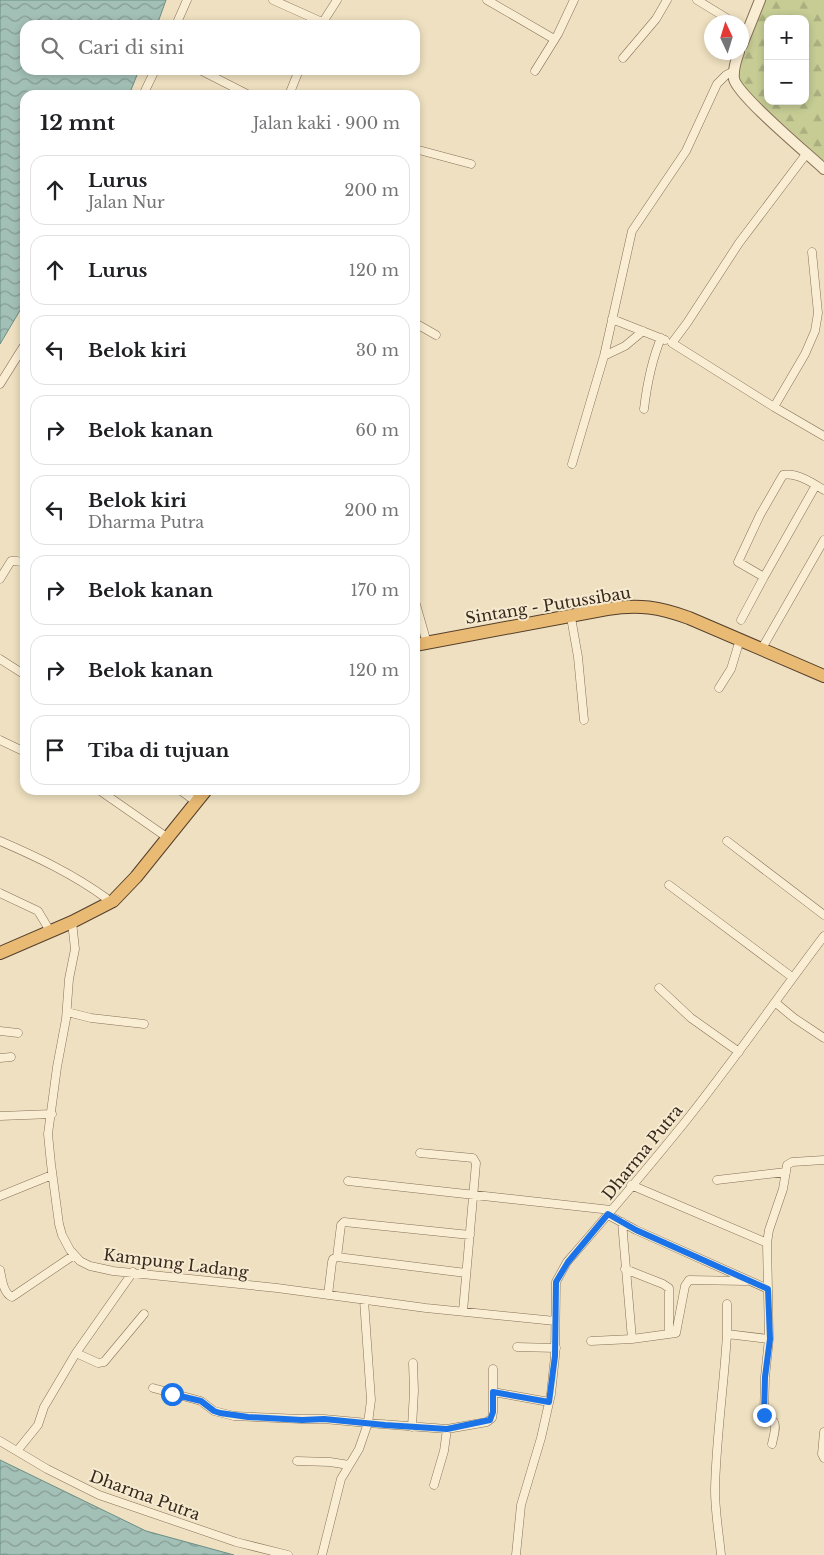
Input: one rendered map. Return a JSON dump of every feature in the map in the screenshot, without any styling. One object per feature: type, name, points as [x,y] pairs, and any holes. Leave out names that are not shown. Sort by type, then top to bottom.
[{"type":"highway","name":"Sintang - Putussibau","points":[[420,651],[470,638],[607,609],[638,606],[672,611],[824,676]]},
{"type":"highway","name":"Sintang - Putussibau","points":[[421,644],[572,623],[625,613],[654,614],[678,620],[824,682]]},
{"type":"highway","points":[[0,953],[98,910],[113,900],[136,877],[193,795]]},
{"type":"highway","points":[[0,946],[94,906],[106,898],[202,795]]},
{"type":"street","points":[[178,20],[187,0]]},
{"type":"street","points":[[273,0],[313,20]]},
{"type":"street","points":[[324,20],[337,0]]},
{"type":"street","points":[[487,0],[554,39]]},
{"type":"street","points":[[535,72],[574,0]]},
{"type":"street","points":[[623,58],[639,40],[667,0]]},
{"type":"street","points":[[697,0],[722,15]]},
{"type":"street","points":[[749,21],[760,0]]},
{"type":"street","points":[[737,60],[734,80],[738,88],[775,125],[824,169]]},
{"type":"street","points":[[572,464],[604,356],[632,231],[686,151],[717,84],[726,75],[734,71]]},
{"type":"street","points":[[145,90],[153,75]]},
{"type":"street","points":[[210,75],[239,90]]},
{"type":"street","points":[[291,90],[298,75]]},
{"type":"street","points":[[420,150],[471,164]]},
{"type":"street","points":[[672,343],[740,243],[807,153]]},
{"type":"street","points":[[774,407],[805,354],[815,331],[818,313],[812,252]]},
{"type":"street","points":[[612,319],[672,343],[824,436]]},
{"type":"street","points":[[420,326],[436,335]]},
{"type":"street","points":[[604,356],[625,346],[643,331]]},
{"type":"street","points":[[644,409],[646,387],[652,359],[661,338]]},
{"type":"street","points":[[0,384],[20,352]]},
{"type":"street","points":[[764,577],[738,562],[779,480],[783,475],[787,474],[796,476],[824,490]]},
{"type":"street","points":[[741,620],[816,485]]},
{"type":"street","points":[[760,650],[824,540]]},
{"type":"street","points":[[0,579],[12,561],[20,561]]},
{"type":"street","points":[[572,623],[578,657],[584,720]]},
{"type":"street","points":[[719,688],[730,669],[738,646]]},
{"type":"street","points":[[0,659],[20,672]]},
{"type":"street","points":[[0,740],[20,750]]},
{"type":"street","points":[[106,795],[165,836]]},
{"type":"street","points":[[0,841],[54,866],[106,898]]},
{"type":"street","points":[[727,841],[824,915]]},
{"type":"street","points":[[669,885],[792,977]]},
{"type":"street","points":[[0,894],[38,911],[47,926]]},
{"type":"street","name":"Kampung Ladang","points":[[72,922],[75,949],[69,979],[67,1012],[48,1134],[60,1229],[64,1240],[74,1255],[85,1264],[97,1268],[556,1321]]},
{"type":"street","name":"Dharma Putra","points":[[516,1555],[520,1505],[541,1438],[549,1402],[556,1348],[556,1288],[559,1274],[684,1123],[776,1003],[792,977],[824,936]]},
{"type":"street","points":[[659,988],[691,1018],[738,1052]]},
{"type":"street","points":[[776,1003],[794,1018],[824,1038]]},
{"type":"street","points":[[67,1012],[92,1018],[144,1024]]},
{"type":"street","points":[[0,1032],[18,1033]]},
{"type":"street","points":[[0,1058],[11,1058]]},
{"type":"street","points":[[0,1116],[52,1114]]},
{"type":"street","points":[[420,1153],[473,1158],[476,1163],[463,1311]]},
{"type":"street","points":[[772,1444],[775,1426],[764,1415],[765,1377],[770,1339],[767,1243],[769,1230],[784,1188],[787,1165],[792,1162],[824,1160]]},
{"type":"street","points":[[717,1180],[786,1172]]},
{"type":"street","points":[[0,1196],[52,1175]]},
{"type":"street","points":[[348,1181],[610,1212],[622,1222],[768,1289]]},
{"type":"street","points":[[631,1185],[767,1243]]},
{"type":"street","points":[[328,1295],[332,1262],[337,1257],[341,1224],[346,1222],[470,1235]]},
{"type":"street","points":[[622,1222],[632,1339]]},
{"type":"street","points":[[0,1270],[5,1289],[8,1295],[12,1297],[74,1255]]},
{"type":"street","points":[[337,1257],[466,1273]]},
{"type":"street","points":[[625,1269],[669,1288],[669,1334]]},
{"type":"street","points":[[17,1451],[38,1425],[44,1407],[76,1353],[133,1272]]},
{"type":"street","points":[[591,1341],[632,1339],[669,1334],[677,1331],[685,1286],[688,1280],[751,1281]]},
{"type":"street","points":[[322,1555],[342,1479],[359,1449],[368,1423],[371,1400],[364,1300]]},
{"type":"street","points":[[721,1555],[716,1508],[716,1475],[727,1334],[727,1304]]},
{"type":"street","points":[[76,1353],[98,1363],[104,1362],[144,1314]]},
{"type":"street","points":[[727,1334],[770,1339]]},
{"type":"street","points":[[517,1347],[556,1348]]},
{"type":"street","points":[[412,1363],[414,1391],[412,1427]]},
{"type":"street","points":[[153,1388],[201,1401],[214,1411],[234,1416],[302,1420],[317,1418],[447,1429],[490,1420],[493,1412],[494,1369]]},
{"type":"street","points":[[493,1392],[549,1402]]},
{"type":"street","points":[[434,1485],[444,1451],[447,1429]]},
{"type":"street","points":[[824,1432],[822,1454],[824,1458]]},
{"type":"street","name":"Dharma Putra","points":[[0,1441],[47,1469],[99,1495],[236,1542],[288,1555]]},
{"type":"street","points":[[297,1461],[330,1462],[349,1465]]},
{"type":"green space","points":[[763,0],[824,0],[824,161],[741,86],[737,64],[739,60],[749,60],[749,34]]},
{"type":"water","points":[[0,0],[166,0],[159,20],[20,20],[20,75],[137,75],[131,90],[20,90],[20,310],[0,344]]},
{"type":"water","points":[[0,1460],[146,1531],[234,1555],[0,1555]]},
{"type":"route","points":[[172,1394],[201,1401],[214,1411],[234,1416],[302,1420],[311,1418],[447,1429],[490,1420],[493,1412],[493,1392],[549,1402],[555,1356],[556,1282],[559,1274],[568,1262],[608,1214],[636,1230],[768,1289],[770,1339],[765,1377],[764,1415]]}]
